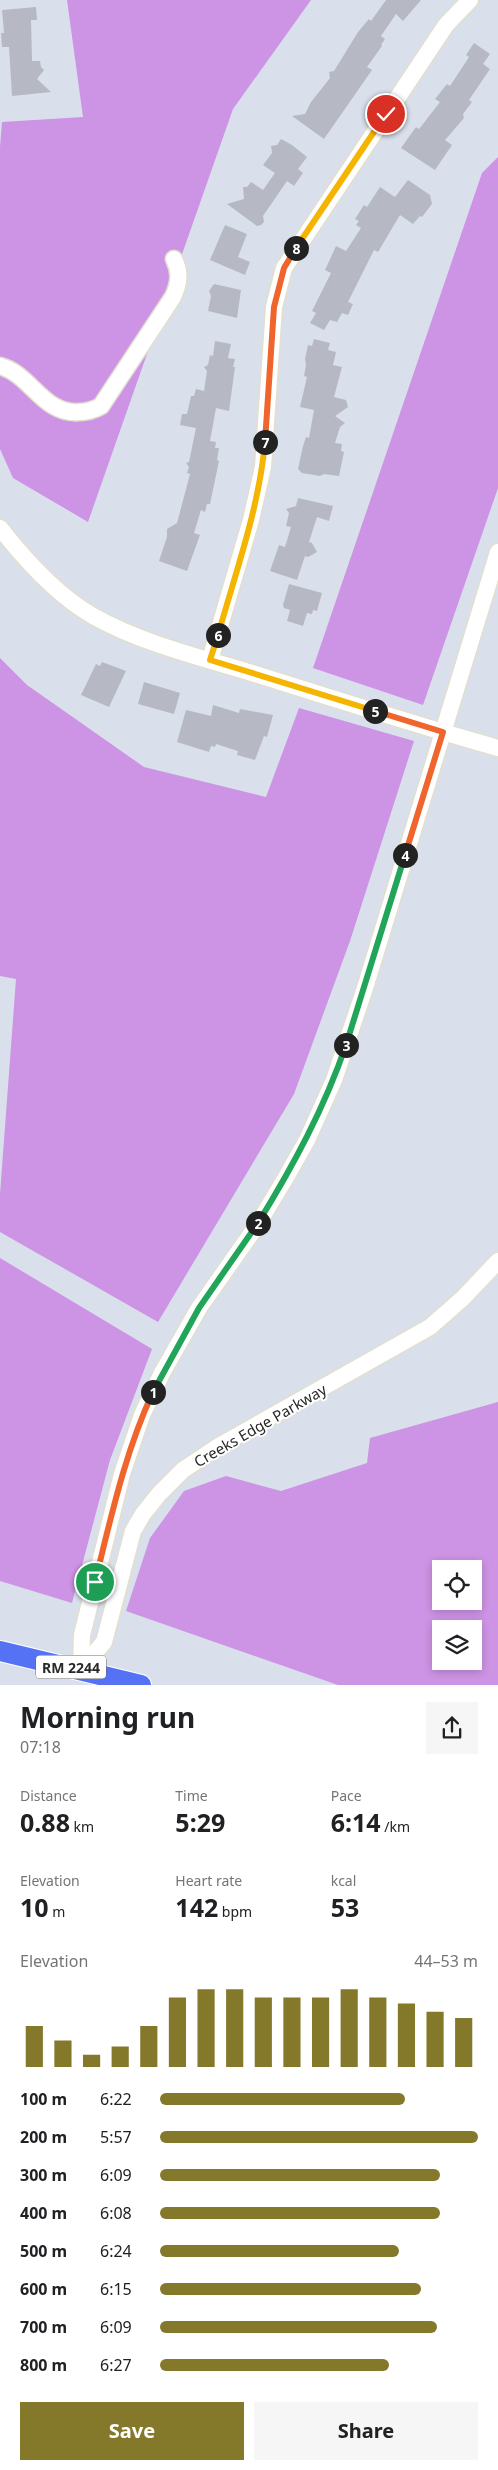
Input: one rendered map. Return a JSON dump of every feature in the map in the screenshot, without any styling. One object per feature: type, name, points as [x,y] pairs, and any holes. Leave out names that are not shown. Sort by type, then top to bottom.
[{"type":"main road","name":"RM 2244","points":[[0,1651],[141,1685]]},
{"type":"street","points":[[210,660],[251,520],[263,467],[274,307],[284,268],[446,25],[470,0]]},
{"type":"street","points":[[0,366],[11,369],[53,407],[66,412],[95,410],[101,406],[173,297],[178,286],[179,269],[174,259]]},
{"type":"street","points":[[0,528],[21,555],[61,592],[91,615],[123,631],[210,660],[498,748]]},
{"type":"street","points":[[81,1669],[82,1636],[122,1474],[142,1415],[162,1373],[199,1308],[258,1224],[285,1179],[307,1140],[334,1080],[365,988],[498,552]]},
{"type":"street","name":"Creeks Edge Parkway","points":[[81,1669],[104,1642],[133,1531],[148,1507],[183,1470],[219,1446],[430,1327],[463,1298],[498,1261]]},
{"type":"shaded area","points":[[67,0],[311,0],[233,109],[88,522],[13,478],[0,449],[0,147],[2,122],[83,117]]},
{"type":"shaded area","points":[[498,157],[498,488],[423,705],[313,668],[482,173]]},
{"type":"shaded area","points":[[0,658],[27,685],[144,767],[266,797],[299,708],[414,741],[350,941],[294,1094],[158,1322],[0,1232],[0,1194],[16,979],[0,976]]},
{"type":"shaded area","points":[[0,1258],[152,1349],[110,1460],[72,1603],[0,1581]]},
{"type":"shaded area","points":[[498,1402],[498,1685],[338,1685],[126,1611],[150,1538],[184,1491],[226,1476],[281,1491],[367,1463],[370,1438]]},
{"type":"building","points":[[386,0],[421,0],[403,21],[396,14],[381,36],[385,39],[382,46],[367,67],[372,70],[324,139],[292,116],[305,114],[311,102],[330,78],[329,72],[334,71],[358,32],[369,19],[371,21]]},
{"type":"building","points":[[36,7],[37,20],[31,20],[32,61],[40,61],[41,67],[44,70],[37,79],[51,92],[12,96],[9,47],[2,47],[1,33],[4,33],[2,10]]},
{"type":"building","points":[[474,43],[490,54],[483,64],[490,69],[469,100],[472,102],[463,114],[464,118],[445,140],[452,145],[435,170],[401,148],[416,127],[419,129],[440,102],[435,99],[447,84],[450,86],[469,57],[466,55]]},
{"type":"building","points":[[281,139],[307,157],[298,169],[303,173],[294,186],[287,181],[263,216],[264,222],[257,226],[227,204],[244,199],[243,187],[247,187],[251,182],[263,190],[275,173],[263,165],[272,153],[271,146],[277,145]]},
{"type":"building","points":[[408,180],[430,195],[432,204],[422,217],[420,216],[413,224],[400,215],[378,252],[374,250],[348,302],[353,304],[348,315],[342,313],[337,322],[330,320],[324,330],[310,323],[316,313],[312,311],[331,273],[325,270],[336,246],[346,251],[361,228],[356,225],[359,221],[355,219],[364,205],[367,207],[380,187],[395,197]]},
{"type":"building","points":[[225,225],[247,234],[238,257],[250,262],[245,275],[210,260]]},
{"type":"building","points":[[214,284],[241,290],[237,318],[208,311],[211,296],[209,291]]},
{"type":"building","points":[[314,339],[330,343],[328,350],[336,352],[333,365],[342,367],[334,397],[346,400],[348,407],[335,416],[345,423],[340,427],[335,443],[342,444],[341,451],[344,452],[339,476],[324,474],[320,476],[302,473],[298,469],[306,437],[309,438],[314,410],[300,407],[307,377],[304,376],[305,359],[308,345],[312,346]]},
{"type":"building","points":[[215,341],[231,344],[228,358],[235,359],[233,367],[235,367],[229,411],[216,408],[210,441],[216,442],[215,448],[219,448],[217,460],[219,461],[210,504],[207,504],[205,512],[201,510],[194,533],[200,535],[187,571],[159,561],[167,537],[167,529],[177,523],[190,474],[187,473],[189,467],[186,463],[189,462],[196,428],[180,425],[182,414],[187,414],[191,396],[194,396],[196,389],[204,391],[207,371],[204,367],[208,365],[210,355],[213,356]]},
{"type":"building","points":[[298,498],[333,506],[329,521],[317,517],[309,542],[312,543],[317,552],[308,557],[305,556],[297,580],[270,571],[279,545],[285,547],[291,527],[286,526],[289,513],[286,509],[296,506]]},
{"type":"building","points":[[289,584],[322,593],[317,611],[313,610],[312,614],[307,613],[303,626],[287,621],[290,610],[284,608],[283,605]]},
{"type":"building","points":[[102,662],[126,671],[109,707],[81,695],[96,664],[100,666]]},
{"type":"building","points":[[144,682],[180,693],[174,714],[138,704]]},
{"type":"building","points":[[213,705],[239,713],[240,709],[273,715],[267,737],[264,736],[255,760],[237,755],[238,751],[216,744],[215,747],[211,746],[209,752],[177,742],[186,710],[211,716]]},
{"type":"route","points":[[95,1582],[122,1474],[142,1415],[162,1373],[199,1308],[258,1224],[285,1179],[307,1140],[334,1080],[365,988],[443,732],[210,660],[251,520],[263,467],[274,307],[284,268],[303,236],[386,114]]}]
